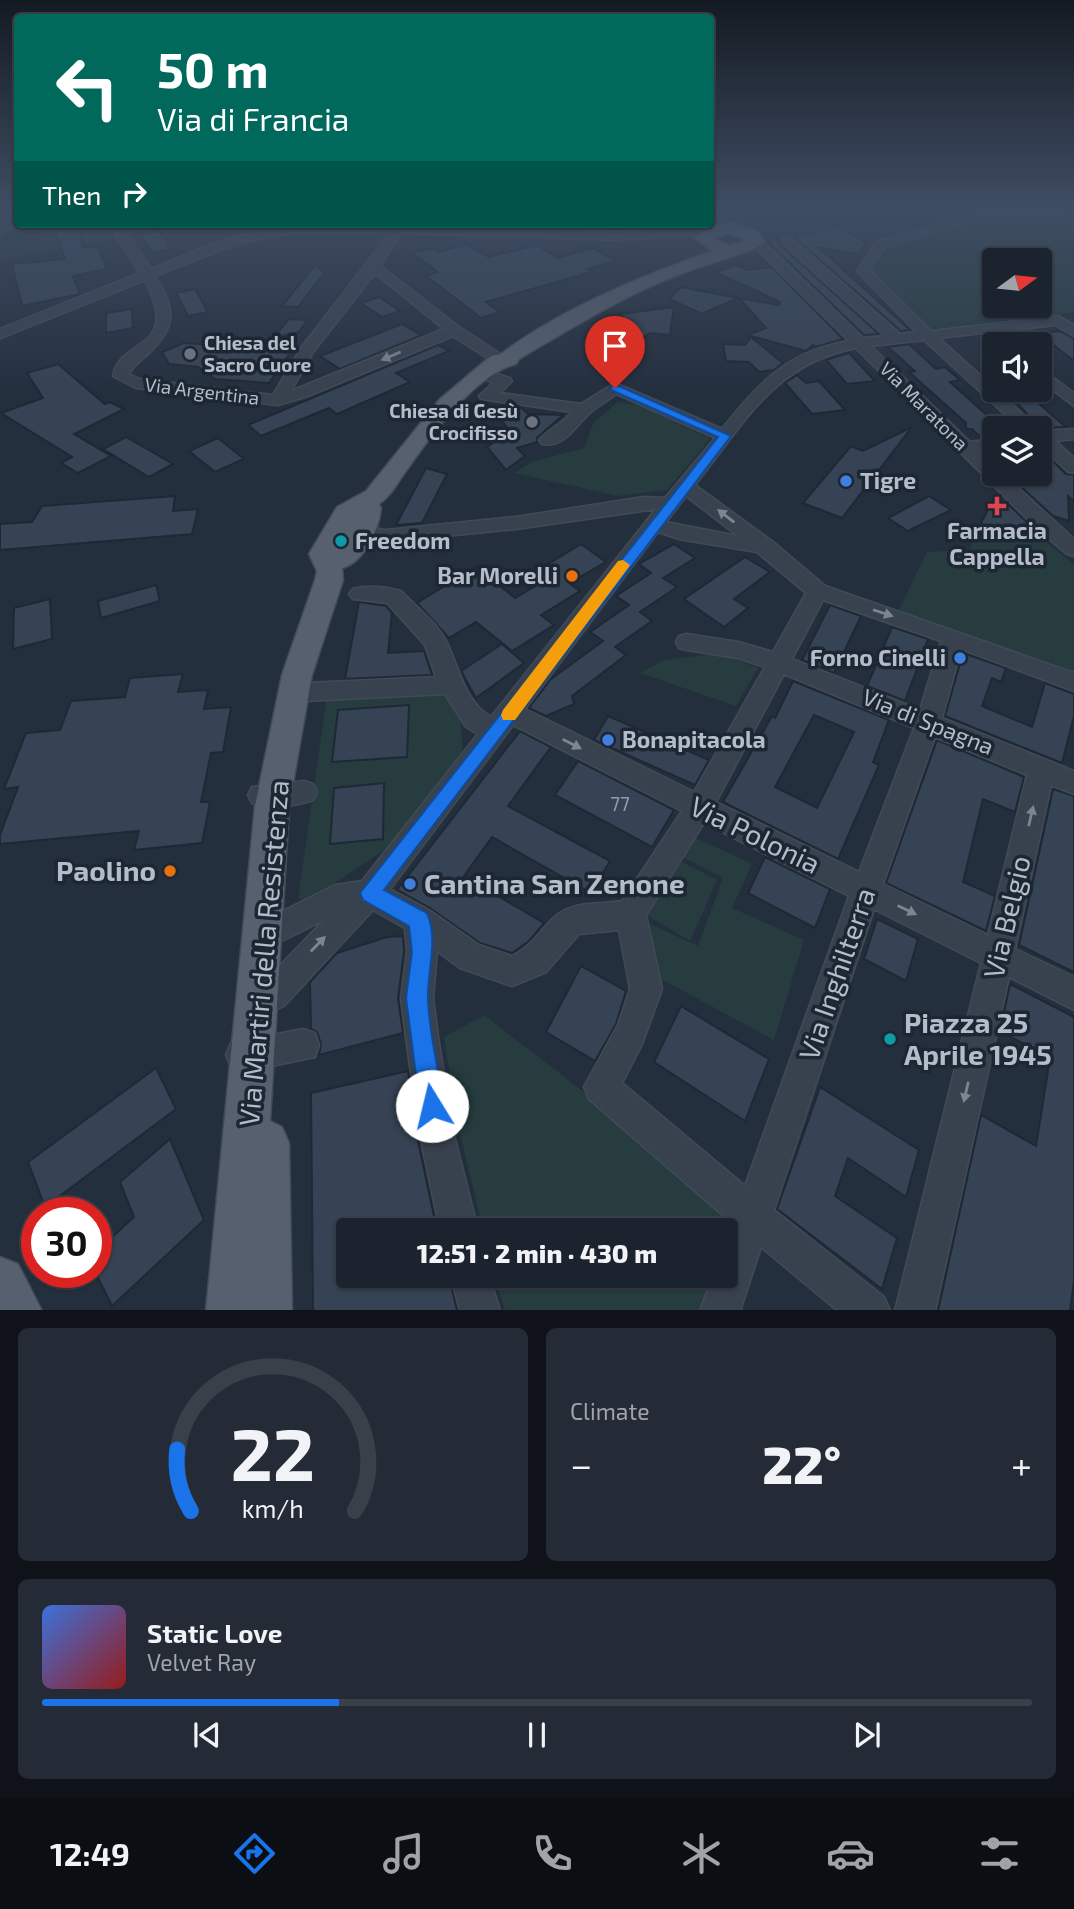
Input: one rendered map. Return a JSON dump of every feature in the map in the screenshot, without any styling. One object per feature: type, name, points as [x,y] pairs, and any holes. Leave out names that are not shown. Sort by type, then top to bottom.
[{"type":"main road","points":[[351,533],[384,498],[415,450],[453,405],[496,362],[590,302],[664,269]]},
{"type":"main road","points":[[496,362],[597,305],[679,269]]},
{"type":"main road","name":"Via Martiri della Resistenza","points":[[264,1051],[273,995],[278,924],[282,793],[306,692],[311,658],[343,574],[351,533]]},
{"type":"main road","name":"Via Martiri della Resistenza","points":[[266,1310],[264,1051],[282,793],[298,675],[329,580],[351,533]]},
{"type":"main road","name":"Via Martiri della Resistenza","points":[[233,1310],[265,1264]]},
{"type":"main road","points":[[0,1282],[15,1310]]},
{"type":"street","points":[[144,269],[150,279]]},
{"type":"street","points":[[3,336],[174,269]]},
{"type":"street","name":"Via Argentina","points":[[150,279],[165,313],[164,324],[122,370],[121,376],[136,383],[278,400],[306,351],[371,269]]},
{"type":"street","points":[[375,269],[496,362],[504,381],[487,396],[584,409]]},
{"type":"street","name":"Via Maratona","points":[[784,269],[1040,521],[1074,549]]},
{"type":"street","points":[[788,273],[817,269]]},
{"type":"street","points":[[818,269],[896,338]]},
{"type":"street","points":[[858,269],[1017,416]]},
{"type":"street","points":[[812,295],[876,286]]},
{"type":"street","points":[[834,317],[900,310]]},
{"type":"street","points":[[273,995],[306,957],[370,893],[654,524],[768,383],[802,359],[834,348],[861,343],[1058,320],[1074,332]]},
{"type":"street","points":[[278,400],[302,393],[454,330]]},
{"type":"street","points":[[1052,383],[1074,401]]},
{"type":"street","points":[[548,440],[566,430],[584,409],[615,388],[725,436]]},
{"type":"street","points":[[1052,434],[1074,433]]},
{"type":"street","points":[[966,448],[982,446]]},
{"type":"street","points":[[1052,448],[1074,468]]},
{"type":"street","points":[[351,533],[394,536],[516,523],[678,496],[707,501],[818,592],[1074,682]]},
{"type":"street","points":[[654,524],[679,533],[765,547]]},
{"type":"street","points":[[818,592],[699,808],[631,913],[646,989],[631,1033],[601,1087],[753,1217],[869,1310]]},
{"type":"street","name":"Via Polonia","points":[[360,594],[393,596],[435,641],[451,684],[475,720],[503,723],[699,808],[1074,994]]},
{"type":"street","name":"Via Inghilterra","points":[[720,1310],[866,890],[929,721],[953,638]]},
{"type":"street","points":[[687,642],[738,650],[780,663]]},
{"type":"street","name":"Via di Spagna","points":[[780,663],[929,721],[1074,783]]},
{"type":"street","points":[[306,692],[451,684]]},
{"type":"street","name":"Via Belgio","points":[[915,1310],[1042,768]]},
{"type":"street","points":[[278,924],[284,926],[335,900],[370,893],[419,920],[471,957],[512,971],[535,961],[569,924],[585,917],[608,918],[631,913]]},
{"type":"street","points":[[419,920],[422,952],[417,998],[436,1131],[456,1218]]},
{"type":"street","points":[[223,1206],[223,1275],[265,1264]]},
{"type":"street","points":[[473,1288],[480,1310]]},
{"type":"green space","points":[[873,269],[982,269],[982,318],[1024,318],[931,329],[870,274]]},
{"type":"green space","points":[[1052,269],[1074,269],[1074,312],[1052,315]]},
{"type":"green space","points":[[618,402],[641,406],[710,439],[667,490],[618,496],[514,473],[532,462],[584,448],[594,422]]},
{"type":"green space","points":[[978,528],[1025,539],[1037,535],[1074,564],[1074,679],[897,614],[927,552],[969,550]]},
{"type":"green space","points":[[721,653],[758,668],[736,706],[640,673],[664,660]]},
{"type":"green space","points":[[440,688],[459,704],[463,752],[387,848],[313,898],[298,899],[327,696]]},
{"type":"green space","points":[[692,836],[752,864],[732,908],[804,940],[774,1040],[661,979],[644,921],[698,946],[723,878],[679,855]]},
{"type":"green space","points":[[676,859],[717,880],[690,941],[645,914]]},
{"type":"green space","points":[[484,1015],[743,1215],[738,1228],[738,1218],[480,1218],[457,1121],[444,1037]]},
{"type":"green space","points":[[498,1288],[716,1288],[708,1310],[505,1310]]},
{"type":"building","points":[[13,269],[106,269],[73,276],[80,294],[22,306]]},
{"type":"building","points":[[312,269],[320,269],[324,273],[298,307],[282,306]]},
{"type":"building","points":[[434,269],[587,269],[592,272],[486,302],[500,312],[481,318],[426,276],[438,272]]},
{"type":"building","points":[[723,269],[774,269],[843,339],[815,347],[813,345],[806,351],[747,335],[766,328],[739,298],[779,305],[780,302],[715,272]]},
{"type":"building","points":[[796,269],[807,269],[879,334],[864,335]]},
{"type":"building","points":[[831,269],[843,269],[910,330],[901,331]]},
{"type":"building","points":[[681,287],[738,298],[702,314],[669,299]]},
{"type":"building","points":[[195,289],[208,312],[188,316],[176,293]]},
{"type":"building","points":[[379,297],[400,311],[382,317],[361,303]]},
{"type":"building","points":[[674,307],[670,335],[650,333],[639,340],[616,332],[628,324],[620,314]]},
{"type":"building","points":[[132,309],[133,328],[106,333],[106,313]]},
{"type":"building","points":[[289,319],[307,320],[299,332],[273,338]]},
{"type":"building","points":[[402,324],[422,335],[340,369],[320,356]]},
{"type":"building","points":[[1060,331],[1074,339],[1074,361],[1052,344],[1052,332],[1049,332]]},
{"type":"building","points":[[751,337],[783,363],[774,370],[759,372],[749,362],[726,361],[723,344],[745,345]]},
{"type":"building","points":[[184,343],[290,353],[269,383],[215,379],[198,367],[169,364],[162,352]]},
{"type":"building","points":[[909,344],[936,369],[945,367],[960,380],[950,382],[988,416],[982,416],[982,438],[972,429],[966,429],[966,423],[909,372],[915,371],[888,347]]},
{"type":"building","points":[[438,345],[449,351],[396,373],[410,382],[337,414],[329,408],[261,436],[248,425]]},
{"type":"building","points":[[849,353],[875,381],[847,384],[826,360]]},
{"type":"building","points":[[58,364],[105,404],[110,402],[124,409],[74,434],[111,456],[78,473],[61,463],[72,457],[1,413],[43,398],[27,373]]},
{"type":"building","points":[[797,375],[806,383],[819,381],[845,410],[812,414],[785,383]]},
{"type":"building","points":[[1016,402],[1037,402],[1066,427],[1052,428],[1052,416],[1029,416]]},
{"type":"building","name":"Chiesa di Gesù Crocifisso","points":[[514,406],[522,408],[528,414],[563,415],[537,438],[537,442],[517,448],[525,456],[506,470],[487,447],[510,431],[494,411],[507,412]]},
{"type":"building","name":"Tigre","points":[[912,427],[842,518],[803,503],[851,446],[863,451]]},
{"type":"building","points":[[126,437],[173,464],[149,477],[103,449]]},
{"type":"building","points":[[218,438],[244,459],[215,472],[189,451]]},
{"type":"building","points":[[1052,460],[1066,474],[1074,475],[1074,501],[1068,496],[1069,521],[1053,516],[1020,486],[1052,486]]},
{"type":"building","points":[[426,468],[447,474],[422,523],[396,525]]},
{"type":"building","points":[[175,496],[173,511],[198,509],[192,534],[0,550],[0,524],[32,522],[42,506]]},
{"type":"building","points":[[929,496],[951,510],[908,531],[888,518]]},
{"type":"building","points":[[1007,503],[1031,526],[1025,537],[979,527],[991,504]]},
{"type":"building","points":[[581,544],[606,562],[569,583],[580,591],[541,615],[554,625],[512,651],[476,622],[449,638],[417,603],[476,567],[515,598],[557,573],[545,566]]},
{"type":"building","points":[[674,544],[695,558],[663,578],[677,587],[640,612],[652,621],[615,647],[626,655],[572,696],[574,704],[546,716],[529,708],[551,679],[603,641],[590,632],[629,605],[616,596],[651,573],[639,564]]},
{"type":"building","points":[[745,557],[770,572],[734,599],[748,608],[724,627],[684,599]]},
{"type":"building","points":[[156,585],[160,601],[101,618],[98,601]]},
{"type":"building","points":[[50,599],[52,639],[13,649],[14,608]]},
{"type":"building","points":[[359,602],[386,606],[392,613],[388,653],[424,651],[432,675],[345,679]]},
{"type":"building","points":[[830,605],[861,616],[834,673],[802,660]]},
{"type":"building","points":[[892,627],[928,639],[905,701],[867,686]]},
{"type":"building","points":[[502,644],[524,663],[476,698],[461,671]]},
{"type":"building","points":[[963,653],[1006,668],[1001,682],[992,678],[982,706],[1032,727],[1045,683],[1074,694],[1074,716],[1062,763],[945,716]]},
{"type":"building","points":[[183,674],[178,692],[208,690],[204,709],[231,707],[223,752],[211,753],[201,802],[210,802],[202,843],[134,850],[139,831],[0,844],[0,835],[18,787],[4,789],[26,733],[60,730],[71,701],[125,697],[130,678]]},
{"type":"building","points":[[793,681],[889,720],[873,762],[879,765],[838,859],[723,802],[772,716],[775,718]],"holes":[[[814,715],[854,732],[817,808],[775,787]]]},
{"type":"building","points":[[409,705],[407,757],[332,762],[338,710]]},
{"type":"building","points":[[608,716],[709,760],[695,785],[594,740]]},
{"type":"building","points":[[520,731],[551,747],[508,806],[610,861],[591,893],[492,837],[464,876],[544,923],[529,941],[512,953],[480,943],[430,908],[397,890]]},
{"type":"building","points":[[937,740],[1024,777],[1015,812],[983,799],[963,882],[995,896],[986,931],[886,883]]},
{"type":"building","points":[[578,761],[674,810],[652,847],[555,795]]},
{"type":"building","points":[[384,783],[383,839],[330,844],[334,788]]},
{"type":"building","points":[[1053,789],[1074,796],[1074,972],[1019,945]]},
{"type":"building","points":[[765,857],[830,889],[815,928],[748,893]]},
{"type":"building","points":[[877,919],[918,939],[906,981],[864,959]]},
{"type":"building","points":[[403,936],[404,952],[398,998],[403,1033],[319,1055],[321,1044],[317,1032],[311,1029],[310,982],[337,953],[387,937]]},
{"type":"building","points":[[581,966],[626,991],[616,1024],[595,1061],[546,1032]]},
{"type":"building","points":[[1010,984],[1074,1017],[1074,1281],[1070,1310],[938,1310],[981,1115],[1036,1146],[1050,1058],[1000,1031]]},
{"type":"building","points":[[681,1006],[769,1059],[745,1121],[654,1062]]},
{"type":"building","points":[[156,1068],[176,1109],[58,1197],[41,1197],[28,1162]]},
{"type":"building","points":[[408,1071],[416,1132],[434,1218],[336,1218],[336,1288],[452,1288],[457,1310],[313,1310],[311,1093]]},
{"type":"building","points":[[820,1087],[919,1150],[906,1197],[848,1158],[835,1196],[897,1238],[882,1289],[777,1209]]},
{"type":"building","points":[[170,1139],[204,1220],[112,1306],[103,1288],[112,1288],[112,1237],[134,1217],[120,1182]]},
{"type":"slow traffic","points":[[509,715],[623,565]]},
{"type":"place","name":"Chiesa del Sacro Cuore","points":[[190,354]]},
{"type":"place","name":"Chiesa di Gesù Crocifisso","points":[[532,422]]},
{"type":"place","name":"Tigre","points":[[846,481]]},
{"type":"place","name":"Farmacia Cappella","points":[[997,506]]},
{"type":"place","name":"Freedom","points":[[341,541]]},
{"type":"place","name":"Bar Morelli","points":[[572,576]]},
{"type":"place","name":"Forno Cinelli","points":[[960,658]]},
{"type":"place","name":"Bonapitacola","points":[[608,740]]},
{"type":"place","name":"Paolino","points":[[170,871]]},
{"type":"place","name":"Cantina San Zenone","points":[[410,884]]},
{"type":"place","name":"Piazza 25 Aprile 1945","points":[[890,1039]]},
{"type":"route","points":[[432,1106],[417,998],[422,952],[419,920],[370,893],[650,529],[725,436],[615,388]]}]
